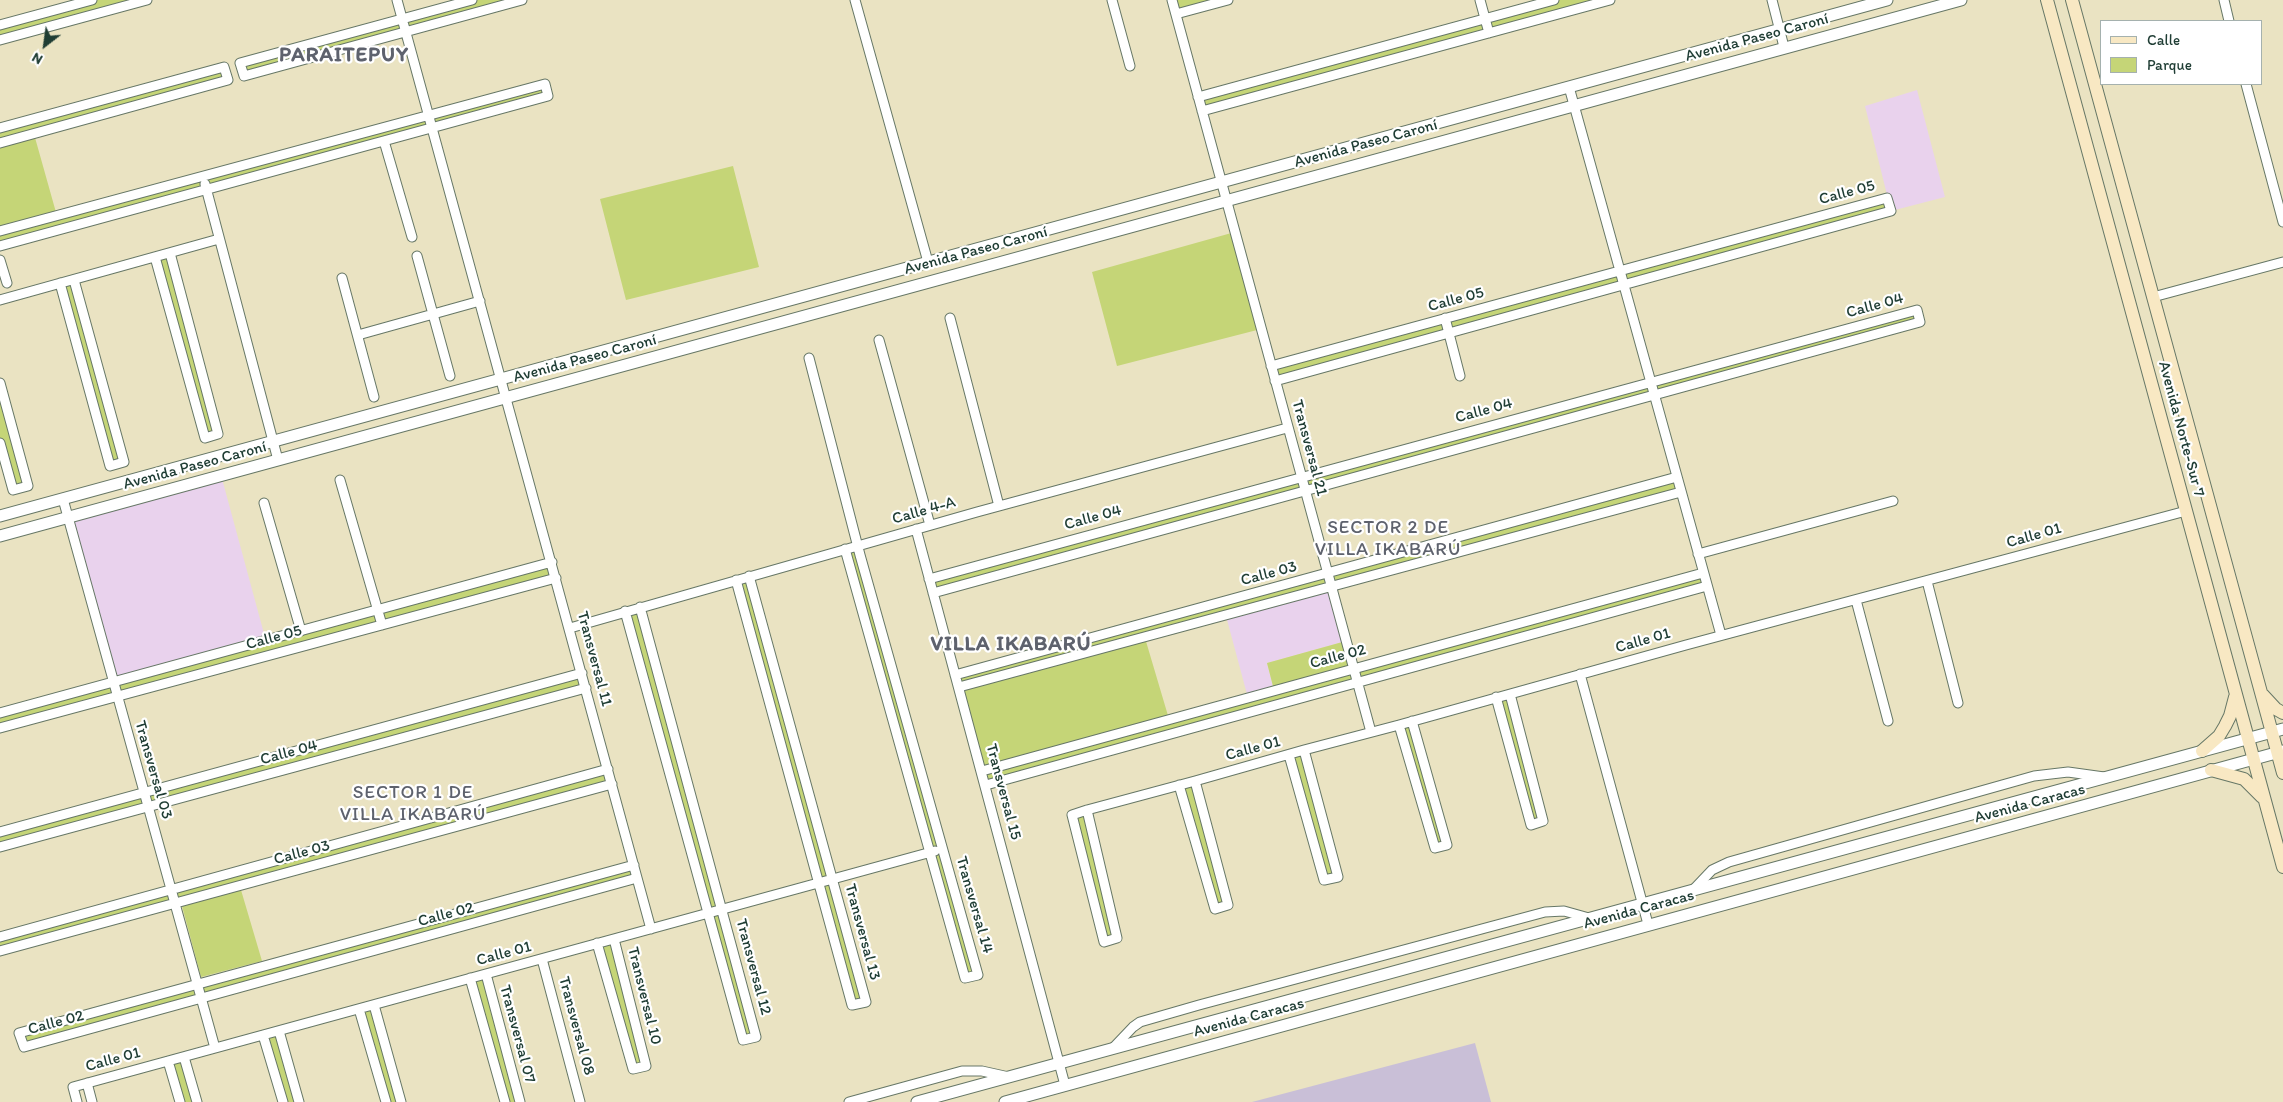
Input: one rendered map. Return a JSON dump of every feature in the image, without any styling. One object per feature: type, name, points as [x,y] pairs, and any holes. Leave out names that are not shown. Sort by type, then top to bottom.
[{"type":"main road","points":[[2039,0],[2051,15]]},
{"type":"main road","name":"Avenida Norte-Sur 7","points":[[2047,0],[2283,867]]},
{"type":"main road","name":"Avenida Norte-Sur 7","points":[[2072,0],[2260,690],[2277,731],[2283,773]]},
{"type":"main road","points":[[2260,690],[2267,701],[2283,713]]},
{"type":"main road","points":[[2202,751],[2219,736],[2225,726],[2233,706],[2235,692]]},
{"type":"main road","points":[[2211,770],[2244,779],[2265,801]]},
{"type":"street","points":[[0,25],[92,0]]},
{"type":"street","points":[[0,40],[146,0]]},
{"type":"street","name":"Transversal 11","points":[[397,0],[651,929]]},
{"type":"street","points":[[472,0],[240,63],[244,76],[522,0]]},
{"type":"street","points":[[855,0],[928,262]]},
{"type":"street","points":[[1112,0],[1130,66]]},
{"type":"street","name":"Transversal 21","points":[[1174,0],[1176,14],[1287,428],[1371,732]]},
{"type":"street","points":[[1176,14],[1228,0]]},
{"type":"street","points":[[1480,0],[1489,33]]},
{"type":"street","points":[[1198,97],[1554,0]]},
{"type":"street","points":[[1202,112],[1610,0]]},
{"type":"street","points":[[1772,0],[1784,47]]},
{"type":"street","name":"Avenida Paseo Caroní","points":[[0,516],[1887,0]]},
{"type":"street","name":"Avenida Paseo Caroní","points":[[0,536],[1574,104],[1961,0]]},
{"type":"street","points":[[2224,0],[2229,20]]},
{"type":"street","points":[[1338,59],[1343,73]]},
{"type":"street","points":[[0,128],[224,67],[228,80],[1,140]]},
{"type":"street","points":[[0,231],[545,84],[548,96],[0,246]]},
{"type":"street","points":[[2246,85],[2283,222]]},
{"type":"street","points":[[1568,87],[1721,635]]},
{"type":"street","points":[[384,140],[412,238]]},
{"type":"street","points":[[203,177],[278,460]]},
{"type":"street","name":"Calle 05","points":[[1271,366],[1887,198],[1891,211],[1275,381]]},
{"type":"street","points":[[0,300],[219,239]]},
{"type":"street","points":[[155,258],[205,438],[218,434],[170,254]]},
{"type":"street","points":[[417,256],[450,376]]},
{"type":"street","points":[[0,260],[7,283]]},
{"type":"street","points":[[2153,297],[2283,262]]},
{"type":"street","points":[[342,278],[374,397]]},
{"type":"street","points":[[60,283],[110,466],[124,462],[74,280]]},
{"type":"street","points":[[358,335],[480,301]]},
{"type":"street","name":"Calle 04","points":[[929,579],[1917,310],[1920,322],[1577,418],[933,593]]},
{"type":"street","points":[[950,318],[999,506]]},
{"type":"street","points":[[1445,318],[1460,376]]},
{"type":"street","points":[[879,340],[930,525]]},
{"type":"street","name":"Transversal 14","points":[[809,358],[858,546],[978,975],[965,978],[845,549]]},
{"type":"street","points":[[0,383],[28,486],[13,490],[0,443]]},
{"type":"street","points":[[1573,403],[1577,418]]},
{"type":"street","name":"Calle 4-A","points":[[570,628],[930,525],[1287,428]]},
{"type":"street","points":[[1476,429],[1480,444]]},
{"type":"street","name":"Calle 03","points":[[955,674],[1328,574],[1677,477]]},
{"type":"street","points":[[340,480],[382,625]]},
{"type":"street","points":[[1636,489],[1639,504]]},
{"type":"street","name":"Calle 03","points":[[959,687],[1681,492]]},
{"type":"street","name":"Transversal 03","points":[[63,499],[215,1048]]},
{"type":"street","points":[[1698,554],[1893,502]]},
{"type":"street","points":[[264,503],[303,630],[310,644]]},
{"type":"street","name":"Calle 01","points":[[1087,810],[1117,938],[1104,942],[1072,815],[1087,810],[1195,780],[1721,635],[2186,511]]},
{"type":"street","points":[[1503,526],[1507,540]]},
{"type":"street","points":[[1116,528],[1120,542]]},
{"type":"street","name":"Transversal 15","points":[[916,529],[1066,1085]]},
{"type":"street","name":"Calle 05","points":[[0,713],[552,562]]},
{"type":"street","name":"Calle 02","points":[[982,771],[1703,573]]},
{"type":"street","name":"Transversal 13","points":[[736,580],[852,1005],[866,1002],[749,576]]},
{"type":"street","name":"Calle 05","points":[[0,728],[556,578]]},
{"type":"street","points":[[1927,581],[1958,703]]},
{"type":"street","points":[[1672,582],[1676,595]]},
{"type":"street","name":"Calle 02","points":[[986,785],[1707,586]]},
{"type":"street","points":[[1856,600],[1888,721]]},
{"type":"street","name":"Transversal 12","points":[[625,611],[743,1040],[756,1037],[640,607]]},
{"type":"street","points":[[337,621],[341,636]]},
{"type":"street","points":[[1529,621],[1533,634]]},
{"type":"street","points":[[1141,624],[1145,637]]},
{"type":"street","points":[[867,628],[880,625]]},
{"type":"street","points":[[1410,653],[1415,666]]},
{"type":"street","points":[[190,661],[194,675]]},
{"type":"street","name":"Calle 04","points":[[0,832],[582,673]]},
{"type":"street","points":[[1580,674],[1648,924]]},
{"type":"street","name":"Calle 04","points":[[0,847],[586,688]]},
{"type":"street","points":[[1496,697],[1531,825],[1543,821],[1510,694]]},
{"type":"street","points":[[60,697],[64,711]]},
{"type":"street","points":[[887,701],[900,698]]},
{"type":"street","points":[[37,703],[41,717]]},
{"type":"street","points":[[12,710],[17,724]]},
{"type":"street","points":[[414,719],[418,733]]},
{"type":"street","points":[[1170,719],[1174,733]]},
{"type":"street","points":[[1399,725],[1435,848],[1447,845],[1412,721]]},
{"type":"street","name":"Avenida Caracas","points":[[917,1102],[2277,731]]},
{"type":"street","points":[[778,734],[791,732]]},
{"type":"street","points":[[1289,754],[1324,880],[1338,877],[1304,750]]},
{"type":"street","points":[[1048,752],[1052,766]]},
{"type":"street","name":"Avenida Caracas","points":[[1005,1102],[2280,752]]},
{"type":"street","points":[[904,762],[917,759]]},
{"type":"street","points":[[667,763],[681,760]]},
{"type":"street","name":"Calle 03","points":[[0,937],[608,769]]},
{"type":"street","name":"Avenida Caracas","points":[[1693,890],[1712,870],[1722,864],[2034,776],[2068,772],[2106,777]]},
{"type":"street","points":[[1179,785],[1215,909],[1228,905],[1195,780]]},
{"type":"street","name":"Calle 03","points":[[0,951],[612,784]]},
{"type":"street","points":[[520,793],[524,808]]},
{"type":"street","points":[[798,806],[811,803]]},
{"type":"street","points":[[53,817],[57,831]]},
{"type":"street","points":[[434,817],[438,831]]},
{"type":"street","name":"Calle 01","points":[[77,1102],[73,1087],[942,849]]},
{"type":"street","name":"Calle 02","points":[[634,865],[19,1033],[24,1047],[637,878]]},
{"type":"street","points":[[94,911],[98,924]]},
{"type":"street","name":"Avenida Caracas","points":[[1114,1048],[1140,1022],[1199,1005],[1545,912],[1564,911],[1590,918]]},
{"type":"street","points":[[462,912],[466,925]]},
{"type":"street","name":"Transversal 10","points":[[597,943],[633,1069],[646,1066],[614,939]]},
{"type":"street","name":"Transversal 08","points":[[542,959],[580,1102]]},
{"type":"street","name":"Transversal 07","points":[[486,974],[520,1102]]},
{"type":"street","name":"Transversal 07","points":[[470,978],[505,1102]]},
{"type":"street","points":[[374,1004],[401,1102]]},
{"type":"street","points":[[358,1009],[386,1102]]},
{"type":"street","points":[[279,1031],[298,1102]]},
{"type":"street","points":[[263,1035],[283,1102]]},
{"type":"street","points":[[184,1057],[197,1102]]},
{"type":"street","points":[[168,1061],[180,1102]]},
{"type":"street","name":"Avenida Caracas","points":[[849,1102],[962,1071],[982,1071],[1009,1077]]},
{"type":"street","points":[[87,1083],[92,1102]]},
{"type":"shaded area","points":[[1917,90],[1945,197],[1891,211],[1865,106]]},
{"type":"shaded area","points":[[221,475],[266,641],[114,683],[68,517]]},
{"type":"shaded area","points":[[1332,588],[1346,641],[1267,663],[1274,691],[1248,698],[1226,616]]},
{"type":"shaded area","points":[[1475,1043],[1491,1102],[1252,1102]]},
{"type":"green space","points":[[92,0],[146,0],[0,40],[0,25]]},
{"type":"green space","points":[[472,0],[522,0],[244,76],[240,63]]},
{"type":"green space","points":[[1228,0],[1176,14],[1173,1]]},
{"type":"green space","points":[[1554,0],[1610,0],[1202,111],[1198,97]]},
{"type":"green space","points":[[224,67],[228,80],[34,134],[57,216],[545,84],[548,96],[0,246],[0,128]]},
{"type":"green space","points":[[733,166],[759,267],[626,300],[600,199]]},
{"type":"green space","points":[[1887,198],[1891,211],[1275,381],[1271,366]]},
{"type":"green space","points":[[1235,232],[1261,329],[1117,366],[1092,272]]},
{"type":"green space","points":[[170,253],[218,434],[205,438],[155,257]]},
{"type":"green space","points":[[74,280],[124,462],[110,466],[60,283]]},
{"type":"green space","points":[[1917,310],[1920,322],[933,593],[929,579]]},
{"type":"green space","points":[[0,383],[28,486],[13,490],[0,443]]},
{"type":"green space","points":[[1677,478],[1681,492],[1145,638],[1169,719],[1274,690],[1267,663],[1346,641],[1354,669],[1703,573],[1707,586],[986,785],[955,674]]},
{"type":"green space","points":[[857,545],[978,975],[965,978],[845,549]]},
{"type":"green space","points":[[552,562],[556,578],[0,728],[0,713]]},
{"type":"green space","points":[[749,576],[866,1002],[852,1005],[735,580]]},
{"type":"green space","points":[[640,607],[756,1037],[743,1040],[625,611]]},
{"type":"green space","points":[[582,674],[586,688],[0,847],[0,832]]},
{"type":"green space","points":[[1510,694],[1543,821],[1531,825],[1497,698]]},
{"type":"green space","points":[[1413,721],[1447,845],[1435,848],[1399,725]]},
{"type":"green space","points":[[1304,751],[1338,877],[1324,880],[1290,755]]},
{"type":"green space","points":[[608,769],[612,784],[0,951],[0,937]]},
{"type":"green space","points":[[1195,781],[1228,905],[1215,909],[1180,785]]},
{"type":"green space","points":[[1085,811],[1117,938],[1104,942],[1072,815]]},
{"type":"green space","points":[[634,865],[637,878],[24,1047],[19,1033]]},
{"type":"green space","points":[[241,890],[262,961],[201,977],[182,906]]},
{"type":"green space","points":[[614,939],[646,1066],[633,1069],[598,943]]},
{"type":"green space","points":[[485,974],[520,1102],[505,1102],[471,978]]},
{"type":"green space","points":[[374,1005],[401,1102],[386,1102],[359,1009]]},
{"type":"green space","points":[[279,1031],[299,1102],[283,1102],[264,1035]]},
{"type":"green space","points":[[184,1057],[197,1102],[180,1102],[168,1061]]},
{"type":"district","name":"PARAITEPUY","points":[[344,56]]},
{"type":"district","name":"SECTOR 2 DE VILLA IKABARÚ","points":[[1388,539]]},
{"type":"district","name":"VILLA IKABARÚ","points":[[1011,645]]},
{"type":"district","name":"SECTOR 1 DE VILLA IKABARÚ","points":[[413,804]]}]
